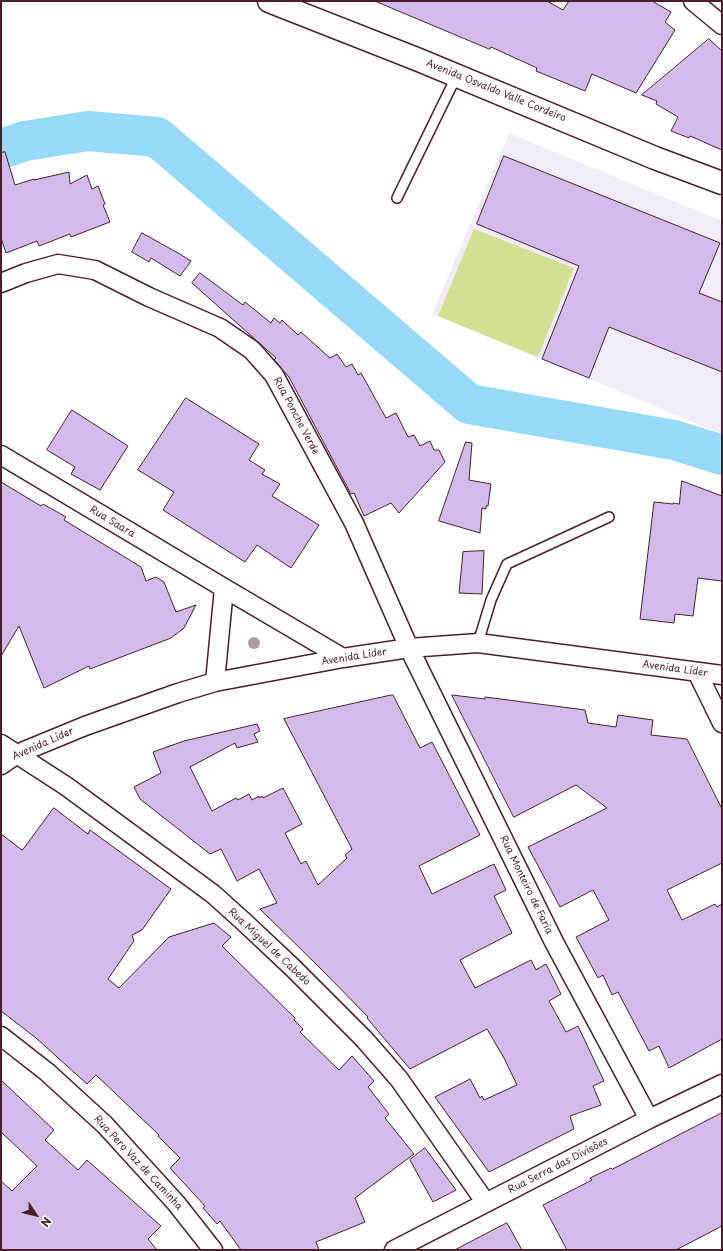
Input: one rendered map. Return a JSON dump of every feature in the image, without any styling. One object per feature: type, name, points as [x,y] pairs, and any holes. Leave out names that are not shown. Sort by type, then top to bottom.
[{"type":"main road","name":"Avenida Osvaldo Valle Cordeiro","points":[[269,1],[457,75],[655,158],[722,183]]},
{"type":"street","points":[[693,1],[722,25]]},
{"type":"street","name":"Rua Ponche Verde","points":[[1,283],[26,273],[58,264],[95,270],[149,297],[220,328],[252,350],[274,375],[354,523],[409,648]]},
{"type":"street","name":"Rua Saara","points":[[1,455],[343,658]]},
{"type":"street","points":[[215,682],[224,588]]},
{"type":"street","name":"Avenida Líder","points":[[1,765],[17,754],[92,724],[178,693],[215,682],[343,658],[409,648],[478,643],[722,675]]},
{"type":"street","name":"Rua Monteiro de Faria","points":[[409,648],[554,942],[649,1119]]},
{"type":"street","points":[[697,672],[722,723]]},
{"type":"street","name":"Rua Miguel de Cabedo","points":[[1,744],[66,786],[213,894],[243,920],[364,1039],[399,1078],[486,1203]]},
{"type":"street","name":"Rua Pero Vaz de Caminha","points":[[1,1036],[47,1072],[105,1126],[176,1203],[213,1250]]},
{"type":"street","name":"Rua Serra das Divisões","points":[[394,1250],[649,1119],[722,1084]]},
{"type":"lane","points":[[397,198],[457,75]]},
{"type":"lane","points":[[478,643],[491,600],[507,564],[609,517]]},
{"type":"shaded area","points":[[509,133],[722,221],[722,434],[432,314]]},
{"type":"green space","points":[[474,229],[574,268],[538,357],[438,316]]},
{"type":"building","points":[[375,1],[547,1],[563,10],[569,1],[652,1],[671,12],[665,22],[675,30],[636,93],[592,74],[585,91],[536,71],[537,68],[491,47],[490,49]]},
{"type":"building","points":[[709,39],[722,51],[722,150],[690,136],[689,138],[671,131],[678,117],[656,104],[657,101],[642,95]]},
{"type":"building","points":[[5,152],[15,185],[34,179],[69,172],[70,184],[87,175],[92,189],[98,186],[105,204],[103,205],[110,222],[71,237],[70,234],[39,246],[37,241],[6,253],[1,238],[1,153]]},
{"type":"building","points":[[504,156],[720,243],[699,293],[722,302],[722,372],[609,327],[589,378],[542,359],[579,266],[477,224]]},
{"type":"building","points":[[142,233],[191,261],[180,276],[151,258],[149,262],[132,252]]},
{"type":"building","points":[[200,273],[243,305],[245,302],[271,323],[274,318],[280,323],[282,320],[298,335],[301,332],[330,358],[337,354],[346,367],[352,364],[358,375],[361,373],[386,418],[396,413],[408,437],[414,435],[420,446],[430,441],[434,450],[439,450],[445,462],[399,513],[391,503],[364,516],[354,493],[351,494],[289,377],[274,360],[276,358],[192,283]]},
{"type":"building","points":[[186,398],[259,444],[249,460],[265,470],[262,474],[280,484],[272,496],[319,525],[291,568],[257,545],[245,562],[163,510],[174,492],[138,470]]},
{"type":"building","points":[[72,410],[128,446],[100,490],[71,474],[75,467],[47,450]]},
{"type":"building","points":[[466,442],[472,443],[469,480],[491,484],[488,506],[486,506],[486,509],[482,508],[480,533],[439,521]]},
{"type":"building","points":[[682,481],[722,496],[722,581],[698,578],[693,616],[675,614],[674,623],[640,619],[654,502],[679,504]]},
{"type":"building","points":[[1,482],[41,506],[43,504],[66,517],[64,520],[141,567],[146,581],[156,577],[164,582],[176,612],[196,605],[184,628],[171,638],[90,669],[89,666],[44,688],[19,626],[1,656]]},
{"type":"building","points":[[484,551],[482,594],[459,593],[463,552]]},
{"type":"building","points":[[393,695],[420,748],[432,742],[480,835],[419,866],[432,894],[494,864],[506,890],[494,896],[512,933],[460,960],[475,988],[531,960],[536,970],[546,964],[561,994],[549,1001],[566,1032],[578,1026],[604,1081],[593,1086],[601,1105],[570,1116],[574,1129],[489,1172],[435,1097],[470,1079],[480,1098],[482,1096],[484,1100],[517,1085],[504,1058],[487,1029],[410,1069],[367,1018],[368,1017],[260,909],[277,903],[259,869],[237,881],[221,849],[210,854],[140,799],[134,787],[161,773],[153,752],[184,741],[257,724],[260,731],[254,734],[258,742],[237,748],[235,743],[190,767],[212,811],[236,798],[238,800],[249,794],[252,800],[259,796],[259,798],[262,796],[263,798],[283,788],[302,824],[285,833],[301,864],[306,861],[318,885],[347,858],[345,855],[352,849],[284,719]]},
{"type":"building","points":[[452,695],[485,699],[485,697],[585,710],[588,723],[616,727],[618,715],[653,720],[651,735],[687,739],[722,809],[722,863],[667,890],[682,920],[715,904],[717,907],[722,904],[722,1039],[669,1068],[659,1046],[649,1051],[618,992],[612,995],[603,975],[598,978],[576,937],[609,920],[593,890],[560,907],[528,847],[607,808],[576,785],[514,817]]},
{"type":"building","points":[[54,808],[88,834],[90,830],[171,889],[142,930],[132,935],[134,941],[108,979],[119,988],[169,937],[214,923],[231,937],[222,946],[295,1018],[294,1020],[303,1029],[300,1032],[339,1070],[352,1056],[374,1081],[368,1087],[389,1114],[385,1118],[414,1154],[355,1198],[365,1222],[316,1242],[319,1250],[241,1250],[220,1221],[217,1224],[203,1208],[205,1206],[170,1168],[180,1158],[158,1136],[159,1135],[96,1075],[87,1084],[36,1038],[1,1011],[1,834],[22,850]]},
{"type":"building","points":[[1,1080],[54,1130],[45,1140],[78,1170],[87,1160],[161,1226],[148,1239],[157,1250],[1,1250],[1,1181],[12,1191],[37,1166],[1,1132]]},
{"type":"building","points":[[722,1113],[722,1226],[676,1250],[567,1250],[543,1205],[592,1180],[590,1178],[611,1168],[612,1169]]},
{"type":"building","points":[[425,1148],[456,1190],[433,1202],[410,1160]]},
{"type":"building","points":[[507,1223],[522,1250],[455,1250]]},
{"type":"waterway","points":[[1,149],[25,141],[88,131],[157,137],[469,404],[674,440],[722,455]]}]
